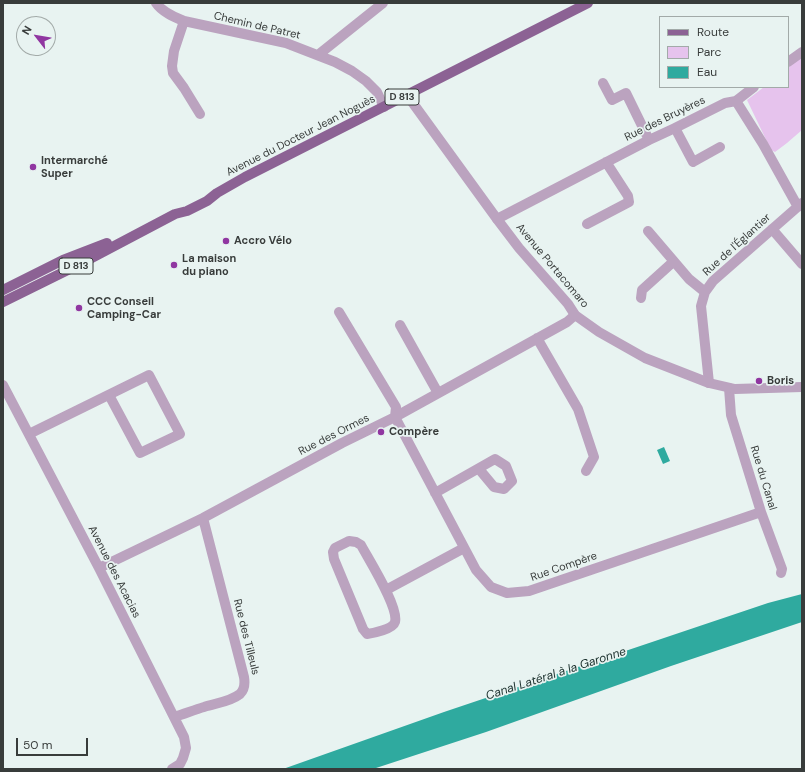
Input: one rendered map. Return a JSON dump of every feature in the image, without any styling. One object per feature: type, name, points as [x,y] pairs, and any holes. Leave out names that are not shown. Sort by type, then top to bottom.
[{"type":"main road","name":"Avenue du Docteur Jean Noguès","points":[[3,302],[84,262],[175,214],[184,205],[204,195],[217,193],[245,177],[588,3]]},
{"type":"main road","name":"Avenue du Docteur Jean Noguès","points":[[3,290],[63,260],[148,228]]},
{"type":"street","name":"Chemin de Patret","points":[[156,3],[163,11],[184,21],[286,43],[335,62],[352,71],[377,92],[384,107]]},
{"type":"street","points":[[318,55],[383,3]]},
{"type":"street","points":[[184,21],[174,51],[172,66],[173,73],[200,114]]},
{"type":"street","points":[[789,61],[802,52]]},
{"type":"street","points":[[603,83],[612,100],[626,94],[649,140]]},
{"type":"street","points":[[753,88],[736,101],[800,205]]},
{"type":"street","name":"Avenue Portacomaro","points":[[407,95],[519,248],[568,304],[575,315],[599,332],[645,358],[709,383],[735,389],[802,387]]},
{"type":"street","name":"Rue des Bruyères","points":[[497,219],[649,140],[725,103],[736,101]]},
{"type":"street","points":[[676,128],[693,162],[720,147]]},
{"type":"street","points":[[587,224],[629,202],[628,196],[606,162]]},
{"type":"street","name":"Rue de l'Églantier","points":[[709,383],[701,306],[705,292],[713,281],[800,205]]},
{"type":"street","points":[[772,230],[802,264]]},
{"type":"street","points":[[648,231],[673,262],[689,279],[705,292]]},
{"type":"street","points":[[641,298],[642,290],[673,262]]},
{"type":"street","name":"Rue Compère","points":[[339,312],[396,407],[395,417],[476,570],[491,586],[507,593],[530,591],[761,512]]},
{"type":"street","name":"Rue des Ormes","points":[[99,568],[203,518],[342,443],[395,417],[567,322],[575,315]]},
{"type":"street","points":[[400,324],[438,393]]},
{"type":"street","points":[[537,338],[578,409],[594,457],[586,471]]},
{"type":"street","points":[[29,434],[149,375],[180,434],[140,453],[109,395]]},
{"type":"street","name":"Avenue des Acacias","points":[[3,385],[99,568],[184,737],[186,748],[183,758],[180,764],[172,769]]},
{"type":"street","name":"Rue du Canal","points":[[729,388],[731,415],[761,512],[782,569],[781,573]]},
{"type":"street","points":[[435,493],[479,469]]},
{"type":"street","name":"Rue des Tilleuls","points":[[174,717],[205,706],[226,701],[239,694],[243,690],[245,684],[203,518]]},
{"type":"street","points":[[349,541],[356,542],[361,545],[386,590],[393,605],[395,622],[392,626],[367,634],[334,559],[333,552],[335,548],[349,541]]},
{"type":"street","points":[[386,590],[464,548]]},
{"type":"green space","points":[[802,56],[802,130],[775,152],[771,150],[747,100],[763,88],[789,88],[789,67]]},
{"type":"water","points":[[664,447],[670,461],[663,464],[657,450]]},
{"type":"water","points":[[802,594],[802,622],[671,666],[486,732],[373,769],[283,769],[444,712],[768,603]]},
{"type":"place","name":"Intermarché Super","points":[[33,167]]},
{"type":"place","name":"Accro Vélo","points":[[226,241]]},
{"type":"place","name":"La maison du piano","points":[[174,265]]},
{"type":"place","name":"CCC Conseil Camping-Car","points":[[79,308]]},
{"type":"place","name":"Boris","points":[[759,381]]},
{"type":"place","name":"Compère","points":[[381,432]]},
{"type":"water label","name":"Canal Latéral à la Garonne","points":[[556,674]]}]
